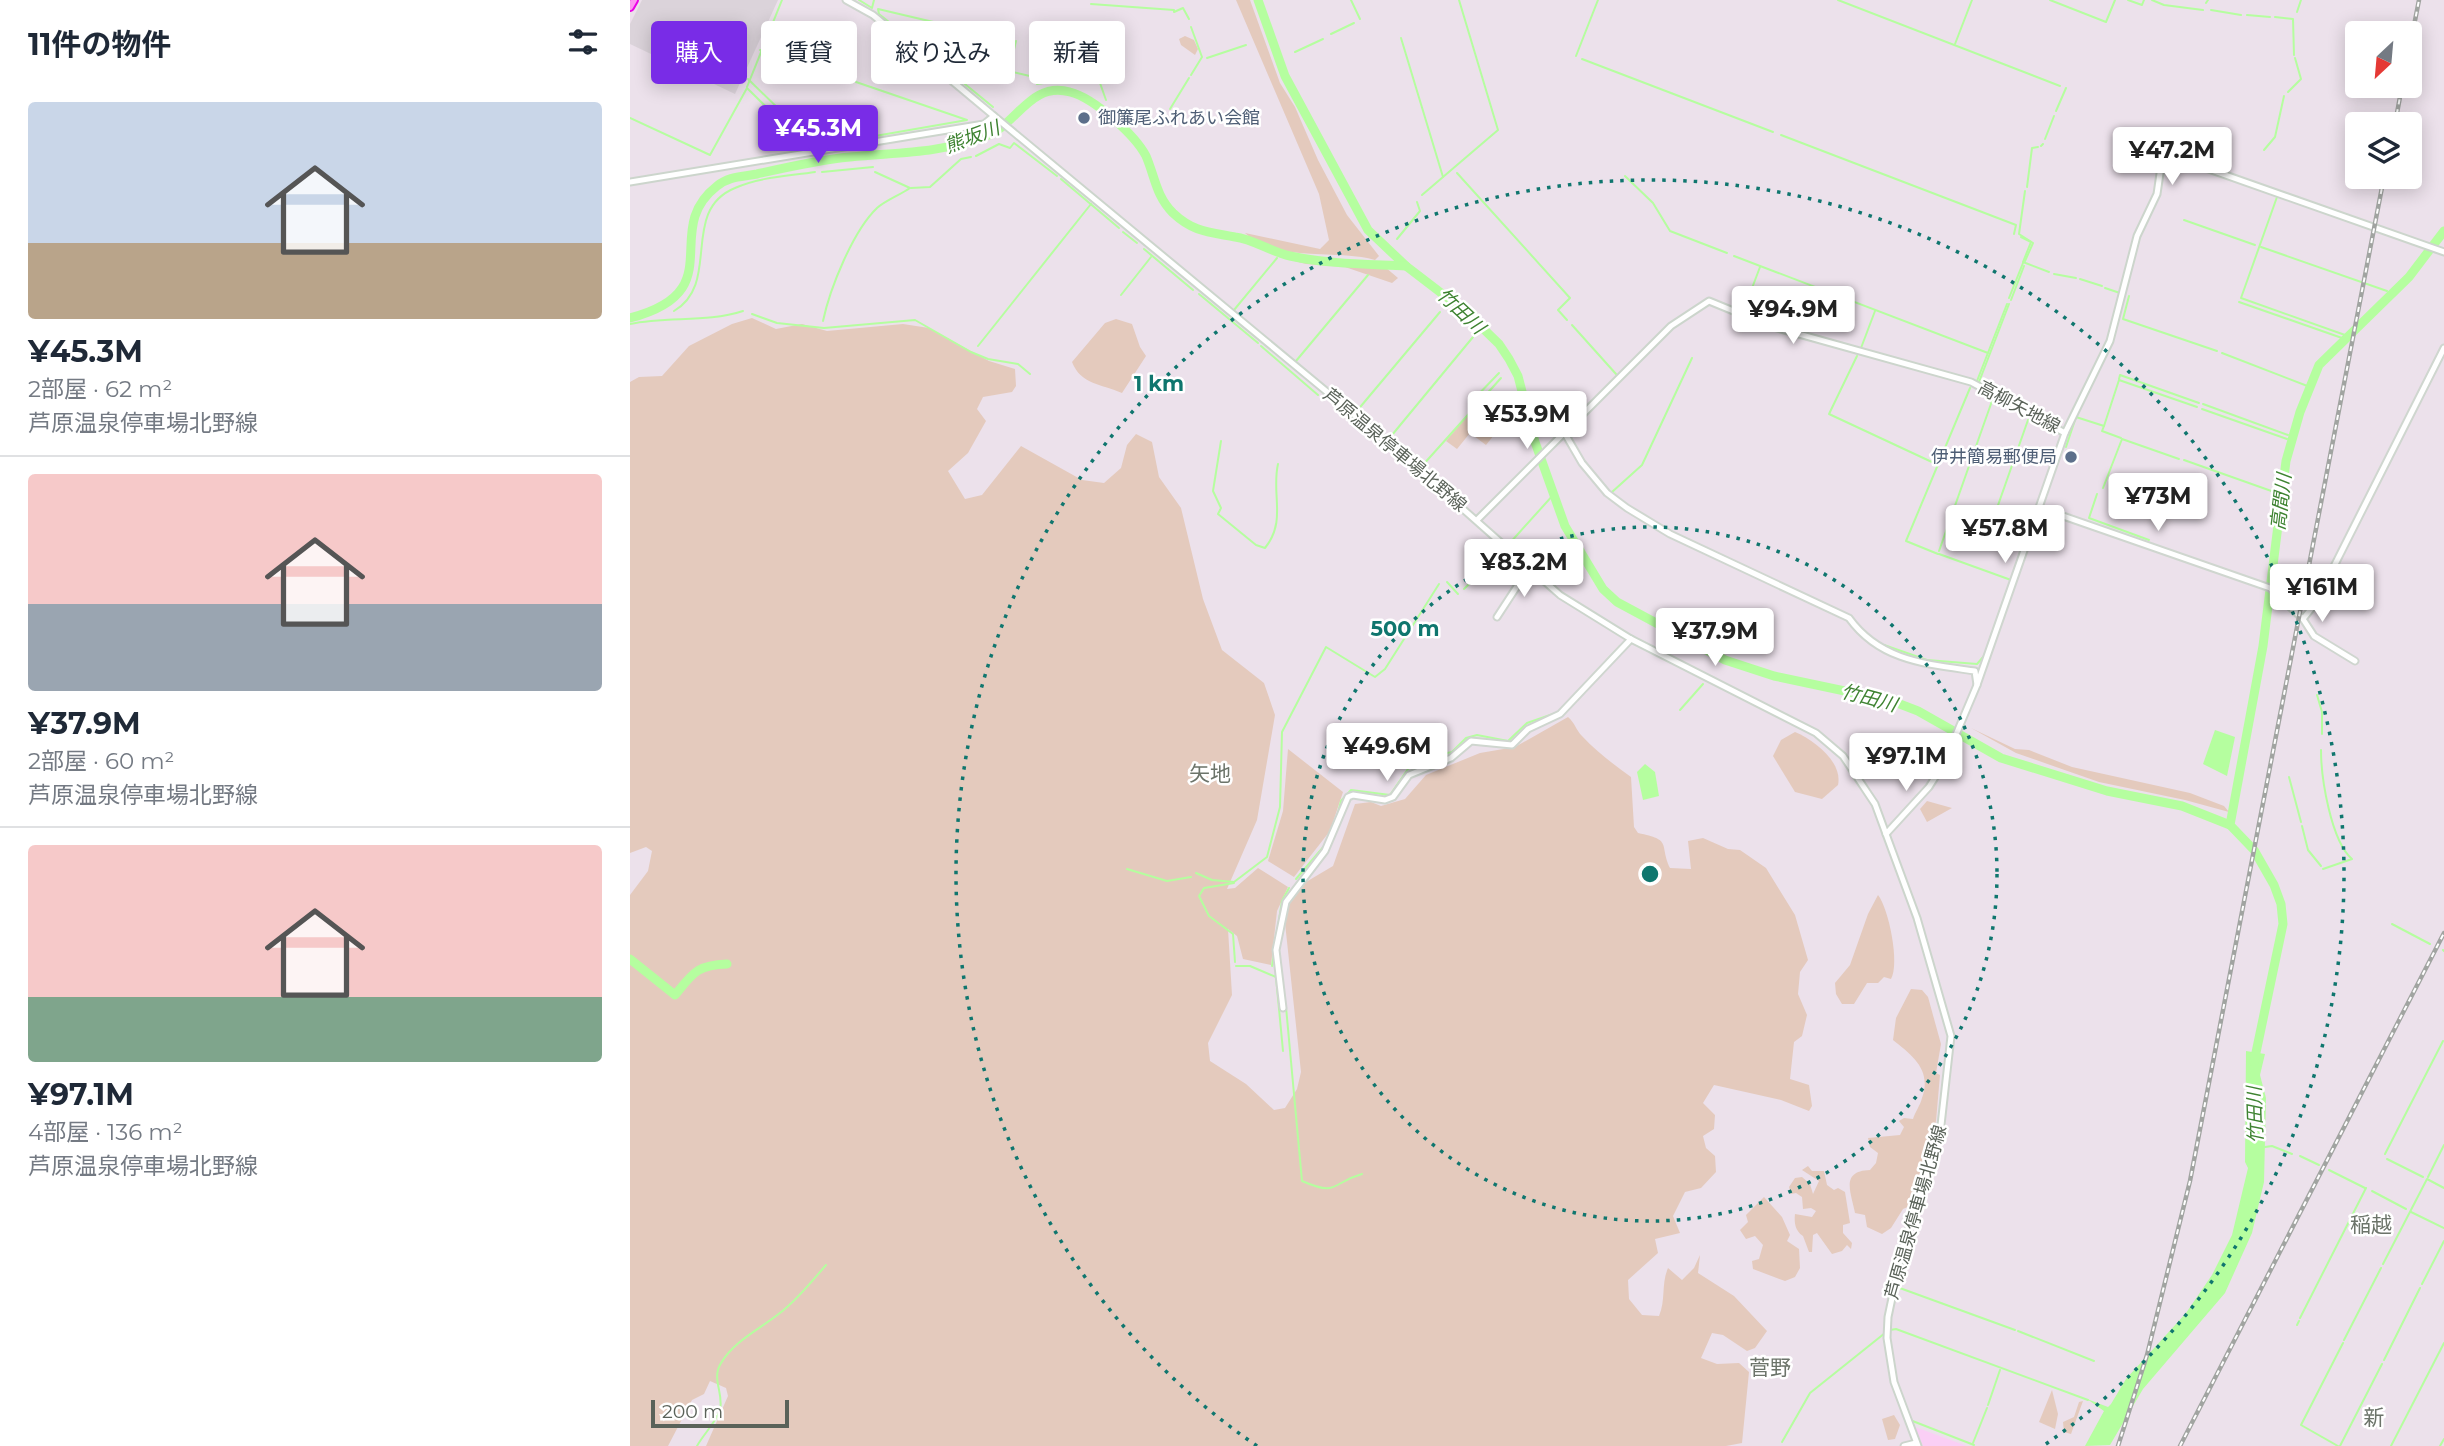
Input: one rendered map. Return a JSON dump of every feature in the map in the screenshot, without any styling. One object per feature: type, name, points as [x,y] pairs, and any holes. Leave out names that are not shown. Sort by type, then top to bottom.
[{"type":"highway","points":[[630,7],[634,0]]},
{"type":"main road","name":"芦原温泉停車場北野線","points":[[846,0],[873,15],[1003,122],[1477,520],[1560,595],[1631,639],[1827,741],[1843,756],[1866,789],[1886,834],[1917,918],[1951,1036],[1940,1134],[1903,1246],[1888,1317],[1887,1338],[1894,1382],[1917,1444]]},
{"type":"main road","points":[[630,182],[984,124],[994,116]]},
{"type":"main road","name":"高柳矢地線","points":[[1477,520],[1671,326],[1709,301],[1770,326],[1971,382],[2065,433],[2114,329],[2133,250],[2157,194],[2164,153],[2419,241],[2444,253]]},
{"type":"main road","points":[[2304,619],[2315,604],[2444,348]]},
{"type":"main road","points":[[1564,432],[1582,463],[1607,493],[1647,521],[1849,618],[1863,637],[1875,645],[1924,663],[1975,671],[1978,685]]},
{"type":"main road","points":[[1886,834],[1929,787],[1944,763],[1978,685],[2065,433]]},
{"type":"main road","points":[[2040,508],[2266,587],[2304,619],[2314,636],[2356,661]]},
{"type":"main road","points":[[1497,617],[1529,568]]},
{"type":"main road","points":[[1283,1008],[1276,950],[1286,902],[1325,851],[1348,797],[1353,795],[1385,800],[1393,797],[1409,775],[1451,758],[1471,741],[1512,745],[1528,729],[1560,714],[1631,639]]},
{"type":"main road","points":[[1904,1446],[1917,1444]]},
{"type":"shaded area","points":[[642,0],[778,0],[768,21],[761,21],[761,37],[747,68],[747,21],[651,21],[651,54],[630,44],[630,24]]},
{"type":"shaded area","points":[[1236,0],[1250,0],[1280,83],[1295,107],[1318,160],[1347,215],[1379,256],[1375,260],[1290,252],[1258,242],[1245,233],[1320,249],[1329,240],[1319,194]]},
{"type":"shaded area","points":[[1185,36],[1194,40],[1198,49],[1195,55],[1181,45],[1179,39]]},
{"type":"shaded area","points":[[714,84],[740,84],[735,94]]},
{"type":"shaded area","points":[[1279,257],[1315,262],[1385,267],[1398,278],[1392,283],[1345,267],[1306,264]]},
{"type":"shaded area","points":[[752,318],[776,329],[802,324],[827,331],[903,324],[929,328],[989,361],[1015,369],[1016,386],[1012,392],[983,397],[977,409],[986,421],[968,453],[948,471],[965,499],[982,495],[1021,446],[1082,480],[1104,483],[1121,468],[1127,445],[1136,434],[1152,442],[1159,477],[1181,508],[1203,599],[1222,650],[1264,683],[1275,715],[1257,820],[1227,889],[1235,888],[1258,868],[1288,887],[1277,911],[1271,965],[1243,959],[1237,936],[1228,929],[1232,995],[1208,1043],[1210,1061],[1246,1084],[1274,1110],[1285,1108],[1297,1089],[1301,1072],[1285,923],[1288,906],[1306,882],[1333,866],[1355,804],[1371,802],[1381,806],[1405,799],[1426,775],[1480,753],[1515,747],[1568,717],[1593,747],[1631,777],[1634,827],[1638,833],[1661,841],[1670,868],[1691,869],[1688,841],[1703,838],[1728,849],[1740,850],[1766,868],[1795,915],[1808,960],[1800,972],[1798,994],[1807,1015],[1802,1036],[1794,1042],[1790,1079],[1809,1085],[1812,1106],[1809,1111],[1781,1100],[1714,1085],[1703,1103],[1715,1115],[1714,1129],[1703,1136],[1706,1148],[1715,1156],[1716,1172],[1701,1188],[1685,1192],[1673,1216],[1680,1233],[1655,1239],[1658,1253],[1628,1280],[1629,1299],[1642,1315],[1659,1316],[1668,1268],[1682,1280],[1694,1268],[1700,1255],[1698,1273],[1734,1296],[1767,1331],[1755,1348],[1747,1351],[1723,1335],[1712,1333],[1701,1358],[1717,1364],[1739,1363],[1749,1372],[1742,1443],[1726,1446],[706,1446],[728,1396],[726,1388],[710,1381],[704,1394],[692,1400],[668,1446],[630,1446],[630,895],[648,871],[652,851],[646,847],[630,853],[630,382],[639,377],[662,376],[689,346],[732,324]]},
{"type":"shaded area","points":[[1116,319],[1132,324],[1146,356],[1122,393],[1087,380],[1072,362],[1105,323]]},
{"type":"shaded area","points":[[1469,414],[1494,435],[1486,445],[1470,433],[1457,449],[1446,441]]},
{"type":"shaded area","points":[[1971,728],[2015,749],[2029,750],[2072,767],[2190,793],[2224,806],[2229,812],[2099,782],[2016,753]]},
{"type":"shaded area","points":[[1795,732],[1826,753],[1836,768],[1838,785],[1822,799],[1795,792],[1773,756],[1781,740]]},
{"type":"shaded area","points":[[1288,749],[1343,792],[1330,831],[1294,877],[1268,861],[1283,811]]},
{"type":"shaded area","points":[[1927,801],[1952,808],[1927,822],[1920,809]]},
{"type":"shaded area","points":[[1878,895],[1886,912],[1892,937],[1894,962],[1891,979],[1884,977],[1878,983],[1867,983],[1854,1004],[1842,1004],[1836,994],[1835,983],[1850,965],[1868,914]]},
{"type":"shaded area","points":[[1911,989],[1922,990],[1928,997],[1941,1044],[1936,1073],[1940,1075],[1936,1121],[1910,1206],[1903,1209],[1891,1228],[1882,1234],[1867,1227],[1865,1215],[1855,1213],[1850,1184],[1854,1174],[1870,1170],[1876,1163],[1878,1153],[1870,1147],[1868,1138],[1900,1135],[1904,1127],[1899,1121],[1904,1118],[1913,1119],[1921,1101],[1924,1079],[1919,1064],[1893,1040],[1896,1018]]},
{"type":"shaded area","points":[[1808,1166],[1812,1171],[1824,1171],[1827,1185],[1834,1190],[1838,1188],[1845,1192],[1850,1223],[1843,1225],[1843,1233],[1852,1243],[1851,1249],[1847,1245],[1842,1251],[1832,1254],[1817,1233],[1813,1235],[1812,1252],[1809,1252],[1797,1229],[1795,1214],[1812,1217],[1816,1211],[1811,1208],[1803,1209],[1802,1197],[1796,1193],[1791,1194],[1789,1187],[1795,1178],[1802,1177],[1810,1184],[1813,1194],[1819,1181],[1802,1170]]},
{"type":"shaded area","points":[[1764,1197],[1782,1217],[1790,1235],[1787,1241],[1799,1249],[1800,1268],[1795,1277],[1785,1281],[1753,1269],[1752,1261],[1759,1259],[1763,1245],[1755,1236],[1746,1239],[1740,1230],[1748,1222],[1746,1215]]},
{"type":"shaded area","points":[[2052,1390],[2058,1414],[2055,1429],[2039,1422]]},
{"type":"shaded area","points":[[2083,1401],[2071,1434],[2064,1432],[2063,1422],[2074,1417],[2079,1402]]},
{"type":"shaded area","points":[[1894,1415],[1900,1425],[1895,1439],[1888,1440],[1882,1419]]},
{"type":"sand","points":[[1915,1427],[1967,1446],[1923,1446]]},
{"type":"water","points":[[2215,730],[2235,737],[2227,776],[2203,764]]},
{"type":"water","points":[[1645,764],[1655,772],[1659,796],[1643,800],[1637,772]]},
{"type":"water","points":[[2246,1051],[2265,1054],[2260,1075],[2266,1098],[2264,1182],[2252,1233],[2225,1293],[2143,1389],[2110,1445],[2085,1446],[2104,1411],[2087,1399],[2108,1407],[2111,1404],[2126,1379],[2186,1313],[2212,1275],[2232,1235],[2248,1168],[2245,1162]]},
{"type":"waterway","points":[[747,87],[782,0]]},
{"type":"waterway","points":[[859,0],[872,8],[874,0]]},
{"type":"waterway","name":"竹田川","points":[[1258,0],[1285,76],[1368,230],[1406,266],[1466,312],[1499,344],[1509,359],[1518,376],[1535,442],[1565,526],[1603,589],[1617,602],[1725,660],[1774,676],[1892,701],[1918,711],[2001,758],[2107,791],[2182,806],[2230,825],[2254,850],[2274,885],[2281,904],[2283,924],[2254,1062]]},
{"type":"waterway","points":[[1351,0],[1360,19]]},
{"type":"waterway","points":[[1443,177],[1498,130],[1459,0]]},
{"type":"waterway","points":[[1576,56],[1598,0]]},
{"type":"waterway","points":[[1838,0],[2060,86]]},
{"type":"waterway","points":[[1955,44],[1972,0]]},
{"type":"waterway","points":[[2050,0],[2106,22],[2115,0]]},
{"type":"waterway","points":[[2128,0],[2142,5],[2144,0]]},
{"type":"waterway","points":[[2152,0],[2164,5],[2203,10]]},
{"type":"waterway","points":[[2297,12],[2301,0]]},
{"type":"waterway","points":[[1091,4],[1174,12],[1183,8],[1189,19]]},
{"type":"waterway","points":[[888,21],[879,14],[878,9],[929,21]]},
{"type":"waterway","points":[[2211,10],[2241,15]]},
{"type":"waterway","points":[[2247,15],[2270,17]]},
{"type":"waterway","points":[[2275,17],[2293,19],[2294,55]]},
{"type":"waterway","points":[[1331,34],[1354,23]]},
{"type":"waterway","points":[[1191,27],[1202,57],[1191,75]]},
{"type":"waterway","points":[[1401,38],[1443,177],[1422,195]]},
{"type":"waterway","points":[[1295,52],[1323,39]]},
{"type":"waterway","points":[[1016,41],[1009,71],[1029,76]]},
{"type":"waterway","points":[[1207,58],[1246,45]]},
{"type":"waterway","points":[[2288,92],[2301,79],[2295,58]]},
{"type":"waterway","points":[[1582,59],[1773,132]]},
{"type":"waterway","points":[[1170,109],[1189,78]]},
{"type":"waterway","points":[[748,79],[817,146],[828,144]]},
{"type":"waterway","points":[[835,143],[967,120],[857,82]]},
{"type":"waterway","points":[[965,84],[993,107]]},
{"type":"waterway","points":[[1100,84],[1106,100]]},
{"type":"waterway","points":[[630,118],[710,155],[747,88],[809,149]]},
{"type":"waterway","points":[[2056,111],[2066,88]]},
{"type":"waterway","name":"熊坂川","points":[[630,318],[661,306],[679,292],[687,276],[693,222],[701,203],[726,180],[815,162],[918,151],[968,142],[997,130],[1034,98],[1056,90],[1080,96],[1102,109],[1123,128],[1141,147],[1167,207],[1195,228],[1242,238],[1304,259],[1406,266]]},
{"type":"waterway","points":[[2264,150],[2275,137],[2284,96]]},
{"type":"waterway","points":[[2045,139],[2054,116]]},
{"type":"waterway","points":[[1781,135],[2016,225],[2014,234]]},
{"type":"waterway","points":[[976,156],[999,144],[1010,148],[1014,143],[1057,176]]},
{"type":"waterway","points":[[2027,187],[2032,148],[2038,147]]},
{"type":"waterway","points":[[911,188],[930,187],[961,159],[971,157]]},
{"type":"waterway","points":[[822,172],[873,167]]},
{"type":"waterway","points":[[674,311],[688,299],[696,283],[704,230],[709,213],[718,199],[735,188],[754,181],[815,172]]},
{"type":"waterway","points":[[823,321],[837,277],[859,231],[877,208],[910,188],[875,172]]},
{"type":"waterway","points":[[1457,173],[1570,298],[1558,310],[1567,320]]},
{"type":"waterway","points":[[1625,176],[1653,203],[1670,231],[1727,253]]},
{"type":"waterway","points":[[1061,179],[1119,228]]},
{"type":"waterway","points":[[2025,191],[2019,234],[2033,243],[2025,261]]},
{"type":"waterway","points":[[2277,197],[2241,298],[2345,335]]},
{"type":"waterway","points":[[1397,239],[1420,211],[1417,202]]},
{"type":"waterway","points":[[978,346],[1091,204]]},
{"type":"waterway","points":[[2184,220],[2255,245]]},
{"type":"waterway","name":"高間川","points":[[2230,825],[2263,646],[2286,461],[2300,412],[2319,365],[2409,277],[2444,231]]},
{"type":"waterway","points":[[1123,232],[1137,243]]},
{"type":"waterway","points":[[2021,237],[2031,242],[2023,262],[2049,272]]},
{"type":"waterway","points":[[2261,247],[2387,291]]},
{"type":"waterway","points":[[1144,249],[1193,290]]},
{"type":"waterway","points":[[1734,256],[1988,353]]},
{"type":"waterway","points":[[1121,295],[1151,257]]},
{"type":"waterway","points":[[1234,310],[1277,258]]},
{"type":"waterway","points":[[2009,298],[2023,263]]},
{"type":"waterway","points":[[2011,300],[2024,266]]},
{"type":"waterway","points":[[1743,312],[1760,267]]},
{"type":"waterway","points":[[2054,274],[2076,278]]},
{"type":"waterway","points":[[1296,361],[1368,275]]},
{"type":"waterway","points":[[2080,279],[2102,286]]},
{"type":"waterway","points":[[2105,288],[2120,293]]},
{"type":"waterway","points":[[1199,294],[1258,343]]},
{"type":"waterway","points":[[2129,296],[2123,319],[2217,351]]},
{"type":"waterway","points":[[2239,302],[2342,338]]},
{"type":"waterway","points":[[2003,396],[1977,381],[2007,304]]},
{"type":"waterway","points":[[1979,382],[2009,304]]},
{"type":"waterway","points":[[630,324],[716,317],[743,311]]},
{"type":"waterway","points":[[1861,348],[1875,311]]},
{"type":"waterway","points":[[1356,412],[1440,312]]},
{"type":"waterway","points":[[752,314],[777,323],[824,328],[915,320],[971,352],[988,359],[1018,364],[1030,374]]},
{"type":"waterway","points":[[1572,325],[1616,374]]},
{"type":"waterway","points":[[1392,435],[1473,337]]},
{"type":"waterway","points":[[1261,346],[1318,395]]},
{"type":"waterway","points":[[2222,353],[2310,387]]},
{"type":"waterway","points":[[1857,356],[1829,414],[1934,463]]},
{"type":"waterway","points":[[1612,492],[1642,465],[1692,358]]},
{"type":"waterway","points":[[1471,402],[1499,373]]},
{"type":"waterway","points":[[2119,379],[2120,375],[2199,403]]},
{"type":"waterway","points":[[1422,466],[1501,378]]},
{"type":"waterway","points":[[2104,426],[2119,380],[2197,407]]},
{"type":"waterway","points":[[1938,554],[1906,541],[1970,388]]},
{"type":"waterway","points":[[1939,551],[1992,401]]},
{"type":"waterway","points":[[2012,401],[2039,416]]},
{"type":"waterway","points":[[2203,404],[2288,435]]},
{"type":"waterway","points":[[2202,409],[2287,439]]},
{"type":"waterway","points":[[2066,447],[2076,417],[2104,426],[2102,431],[2121,438]]},
{"type":"waterway","points":[[1990,528],[2028,420]]},
{"type":"waterway","points":[[2103,488],[2122,439],[2179,459]]},
{"type":"waterway","points":[[1221,441],[1213,491],[1221,508],[1218,514],[1256,545],[1265,548],[1272,538],[1277,517],[1278,464]]},
{"type":"waterway","points":[[2184,460],[2277,493]]},
{"type":"waterway","points":[[1509,544],[1554,494]]},
{"type":"waterway","points":[[2097,494],[2089,518],[2149,540]]},
{"type":"waterway","points":[[1464,589],[1501,553]]},
{"type":"waterway","points":[[1939,554],[2011,580]]},
{"type":"waterway","points":[[1447,582],[1458,594]]},
{"type":"waterway","points":[[1196,873],[1212,880],[1234,882],[1267,857],[1280,807],[1282,732],[1326,647],[1375,677],[1385,669],[1439,584]]},
{"type":"waterway","points":[[1884,645],[1927,660],[1977,664],[1984,656],[2007,590]]},
{"type":"waterway","points":[[1570,700],[1620,646]]},
{"type":"waterway","points":[[1680,710],[1703,684]]},
{"type":"waterway","points":[[2317,695],[2322,712],[2322,734]]},
{"type":"waterway","points":[[1337,817],[1341,801],[1351,790],[1390,795],[1408,769],[1428,757],[1452,752],[1466,738],[1477,735],[1508,741],[1527,723],[1556,713]]},
{"type":"waterway","points":[[2321,750],[2325,792],[2333,824],[2338,838],[2352,859],[2323,869]]},
{"type":"waterway","points":[[2289,777],[2301,822]]},
{"type":"waterway","points":[[2302,826],[2308,850],[2321,866]]},
{"type":"waterway","points":[[1296,879],[1325,845]]},
{"type":"waterway","points":[[1127,869],[1167,881],[1191,877]]},
{"type":"waterway","points":[[1234,883],[1204,888],[1199,896],[1209,916],[1233,934],[1235,962]]},
{"type":"waterway","points":[[1272,966],[1282,901],[1289,888]]},
{"type":"waterway","points":[[2392,924],[2430,944]]},
{"type":"waterway","points":[[630,959],[675,995],[686,981],[702,968],[727,964]]},
{"type":"waterway","points":[[1236,966],[1250,966],[1276,977],[1283,1051]]},
{"type":"waterway","points":[[1286,1007],[1302,1181],[1329,1188],[1362,1174]]},
{"type":"waterway","points":[[2385,1154],[2443,1041]]},
{"type":"waterway","points":[[2428,1177],[2444,1145]]},
{"type":"waterway","points":[[2265,1147],[2272,1146],[2292,1154]]},
{"type":"waterway","points":[[2300,1156],[2319,1165]]},
{"type":"waterway","points":[[2387,1159],[2423,1177]]},
{"type":"waterway","points":[[2329,1170],[2365,1188]]},
{"type":"waterway","points":[[2383,1264],[2427,1179],[2444,1188]]},
{"type":"waterway","points":[[2300,1318],[2366,1188]]},
{"type":"waterway","points":[[2372,1191],[2406,1209]]},
{"type":"waterway","points":[[2411,1212],[2444,1228]]},
{"type":"waterway","points":[[2422,1284],[2444,1241]]},
{"type":"waterway","points":[[697,1446],[720,1410],[717,1375],[727,1354],[786,1308],[826,1265]]},
{"type":"waterway","points":[[2344,1340],[2381,1268]]},
{"type":"waterway","points":[[1897,1287],[2015,1330]]},
{"type":"waterway","points":[[2384,1360],[2420,1288]]},
{"type":"waterway","points":[[2297,1325],[2299,1321]]},
{"type":"waterway","points":[[1890,1330],[1896,1329],[2088,1400]]},
{"type":"waterway","points":[[2018,1331],[2094,1361]]},
{"type":"waterway","points":[[1782,1442],[1810,1393],[1885,1333]]},
{"type":"waterway","points":[[2338,1446],[2301,1425],[2343,1343]]},
{"type":"waterway","points":[[2391,1446],[2444,1343]]},
{"type":"waterway","points":[[2340,1446],[2382,1364]]},
{"type":"waterway","points":[[1988,1405],[2000,1370]]},
{"type":"waterway","points":[[1973,1443],[1987,1408]]},
{"type":"waterway","points":[[1910,1420],[1974,1445]]},
{"type":"waterway","points":[[2440,1446],[2444,1439]]},
{"type":"railway","points":[[2415,21],[2419,0]]},
{"type":"railway","points":[[2397,112],[2400,98]]},
{"type":"railway","points":[[2118,1446],[2147,1355],[2190,1181],[2382,189]]},
{"type":"railway","points":[[2180,1446],[2444,933]]},
{"type":"place","name":"御簾尾ふれあい会館","points":[[1084,118]]},
{"type":"place","name":"伊井簡易郵便局","points":[[2071,457]]},
{"type":"district","name":"矢地","points":[[1210,773]]},
{"type":"district","name":"稲越","points":[[2371,1224]]},
{"type":"district","name":"菅野","points":[[1770,1367]]},
{"type":"district","name":"新","points":[[2374,1417]]}]
